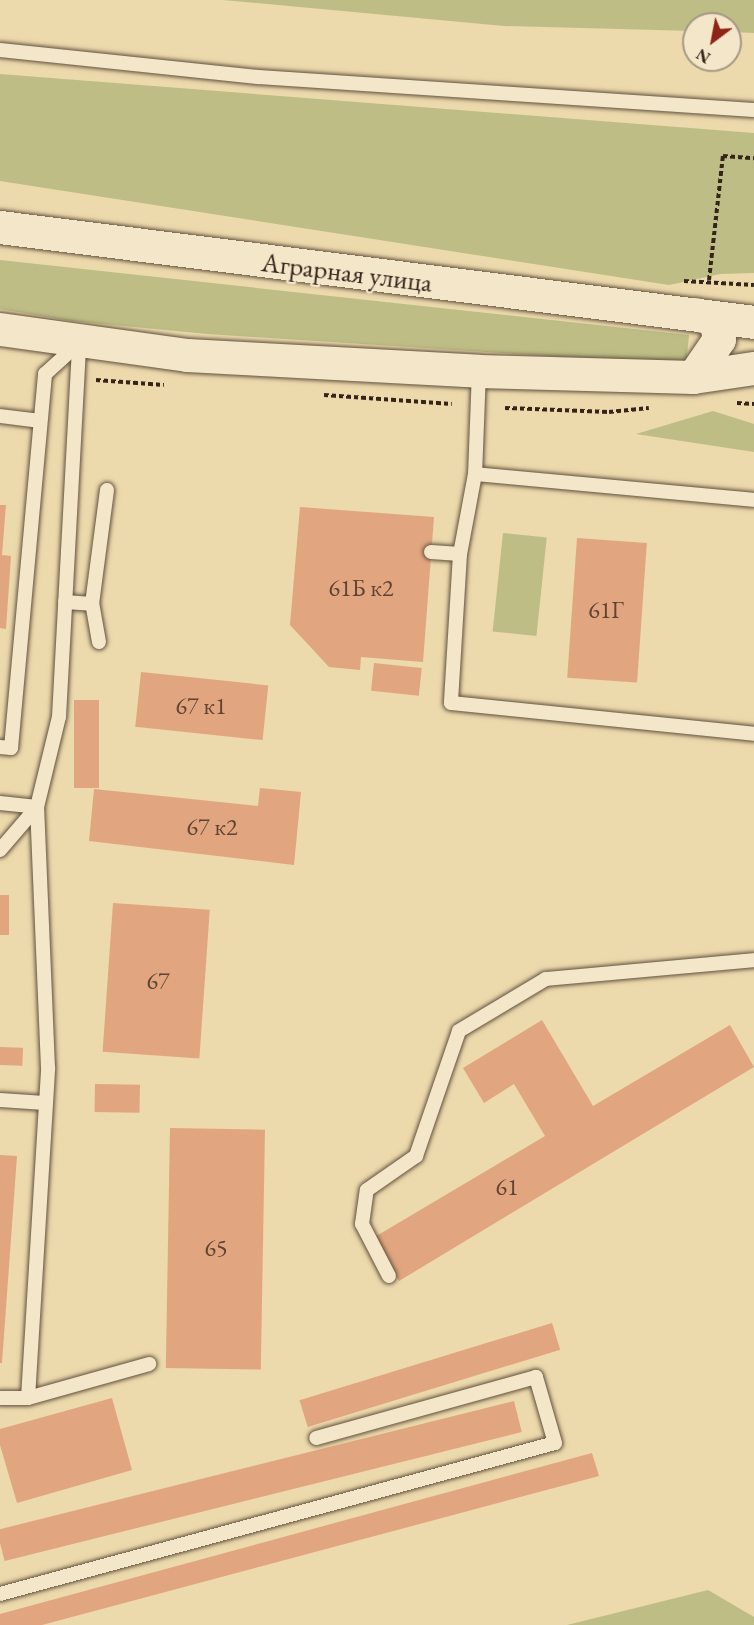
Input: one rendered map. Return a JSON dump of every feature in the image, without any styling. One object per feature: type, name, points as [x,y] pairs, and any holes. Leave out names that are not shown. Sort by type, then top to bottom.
[{"type":"street","name":"Аграрная улица","points":[[0,226],[754,322]]},
{"type":"street","name":"Аграрная улица","points":[[693,377],[719,339],[715,319],[695,314]]},
{"type":"street","points":[[0,329],[79,343],[187,355],[479,371],[693,377],[754,368]]},
{"type":"lane","points":[[0,50],[258,77],[754,110]]},
{"type":"lane","points":[[0,747],[10,748],[45,374],[79,343]]},
{"type":"lane","points":[[28,1398],[48,1068],[36,807],[58,717],[79,343]]},
{"type":"lane","points":[[479,371],[474,474],[460,554],[451,704],[754,734]]},
{"type":"lane","points":[[0,416],[40,420]]},
{"type":"lane","points":[[474,474],[754,500]]},
{"type":"lane","points":[[99,642],[92,604],[107,490]]},
{"type":"lane","points":[[431,552],[460,554]]},
{"type":"lane","points":[[65,602],[92,604]]},
{"type":"lane","points":[[0,803],[36,807]]},
{"type":"lane","points":[[0,850],[36,807]]},
{"type":"lane","points":[[389,1276],[362,1224],[367,1190],[416,1156],[459,1031],[546,979],[754,960]]},
{"type":"lane","points":[[0,1100],[45,1103]]},
{"type":"lane","points":[[0,1398],[28,1398],[149,1364]]},
{"type":"lane","points":[[0,1594],[555,1443],[536,1377],[316,1438]]},
{"type":"path","points":[[710,280],[723,156],[754,158]]},
{"type":"shaded area","points":[[223,0],[754,0],[754,33],[742,32],[742,12],[682,12],[682,31],[504,26]]},
{"type":"shaded area","points":[[0,74],[754,133],[754,273],[720,274],[669,285],[0,181]]},
{"type":"shaded area","points":[[0,260],[689,335],[686,365],[207,334],[72,321],[0,309]]},
{"type":"shaded area","points":[[713,411],[754,424],[754,452],[636,434]]},
{"type":"shaded area","points":[[503,533],[547,538],[536,636],[493,631]]},
{"type":"shaded area","points":[[708,1590],[754,1617],[754,1625],[567,1625]]},
{"type":"building","points":[[0,505],[6,505],[2,555],[11,556],[6,629],[0,628]]},
{"type":"building","points":[[300,507],[434,517],[423,662],[361,657],[360,670],[329,667],[290,625]]},
{"type":"building","points":[[577,538],[647,543],[637,683],[567,678]]},
{"type":"building","points":[[374,663],[422,668],[419,696],[371,691]]},
{"type":"building","points":[[141,672],[268,685],[263,740],[135,727]]},
{"type":"building","points":[[74,700],[99,700],[99,788],[74,788]]},
{"type":"building","points":[[260,788],[301,792],[294,865],[89,841],[94,789],[258,806]]},
{"type":"building","points":[[0,895],[9,895],[9,935],[0,935]]},
{"type":"building","points":[[113,903],[210,910],[199,1058],[103,1052]]},
{"type":"building","points":[[542,1020],[593,1106],[730,1025],[754,1067],[399,1281],[373,1238],[545,1136],[514,1084],[484,1103],[463,1068]]},
{"type":"building","points":[[0,1047],[23,1048],[22,1066],[0,1065]]},
{"type":"building","points":[[95,1084],[140,1085],[140,1113],[95,1112]]},
{"type":"building","points":[[170,1128],[265,1130],[261,1370],[166,1368]]},
{"type":"building","points":[[0,1155],[17,1156],[2,1363],[0,1363]]},
{"type":"building","points":[[552,1323],[560,1350],[308,1427],[300,1400]]},
{"type":"building","points":[[112,1398],[132,1470],[17,1503],[0,1445],[0,1429]]},
{"type":"building","points":[[514,1401],[522,1432],[5,1561],[0,1543],[0,1529]]},
{"type":"building","points":[[592,1453],[599,1476],[42,1625],[0,1625],[0,1614]]}]
